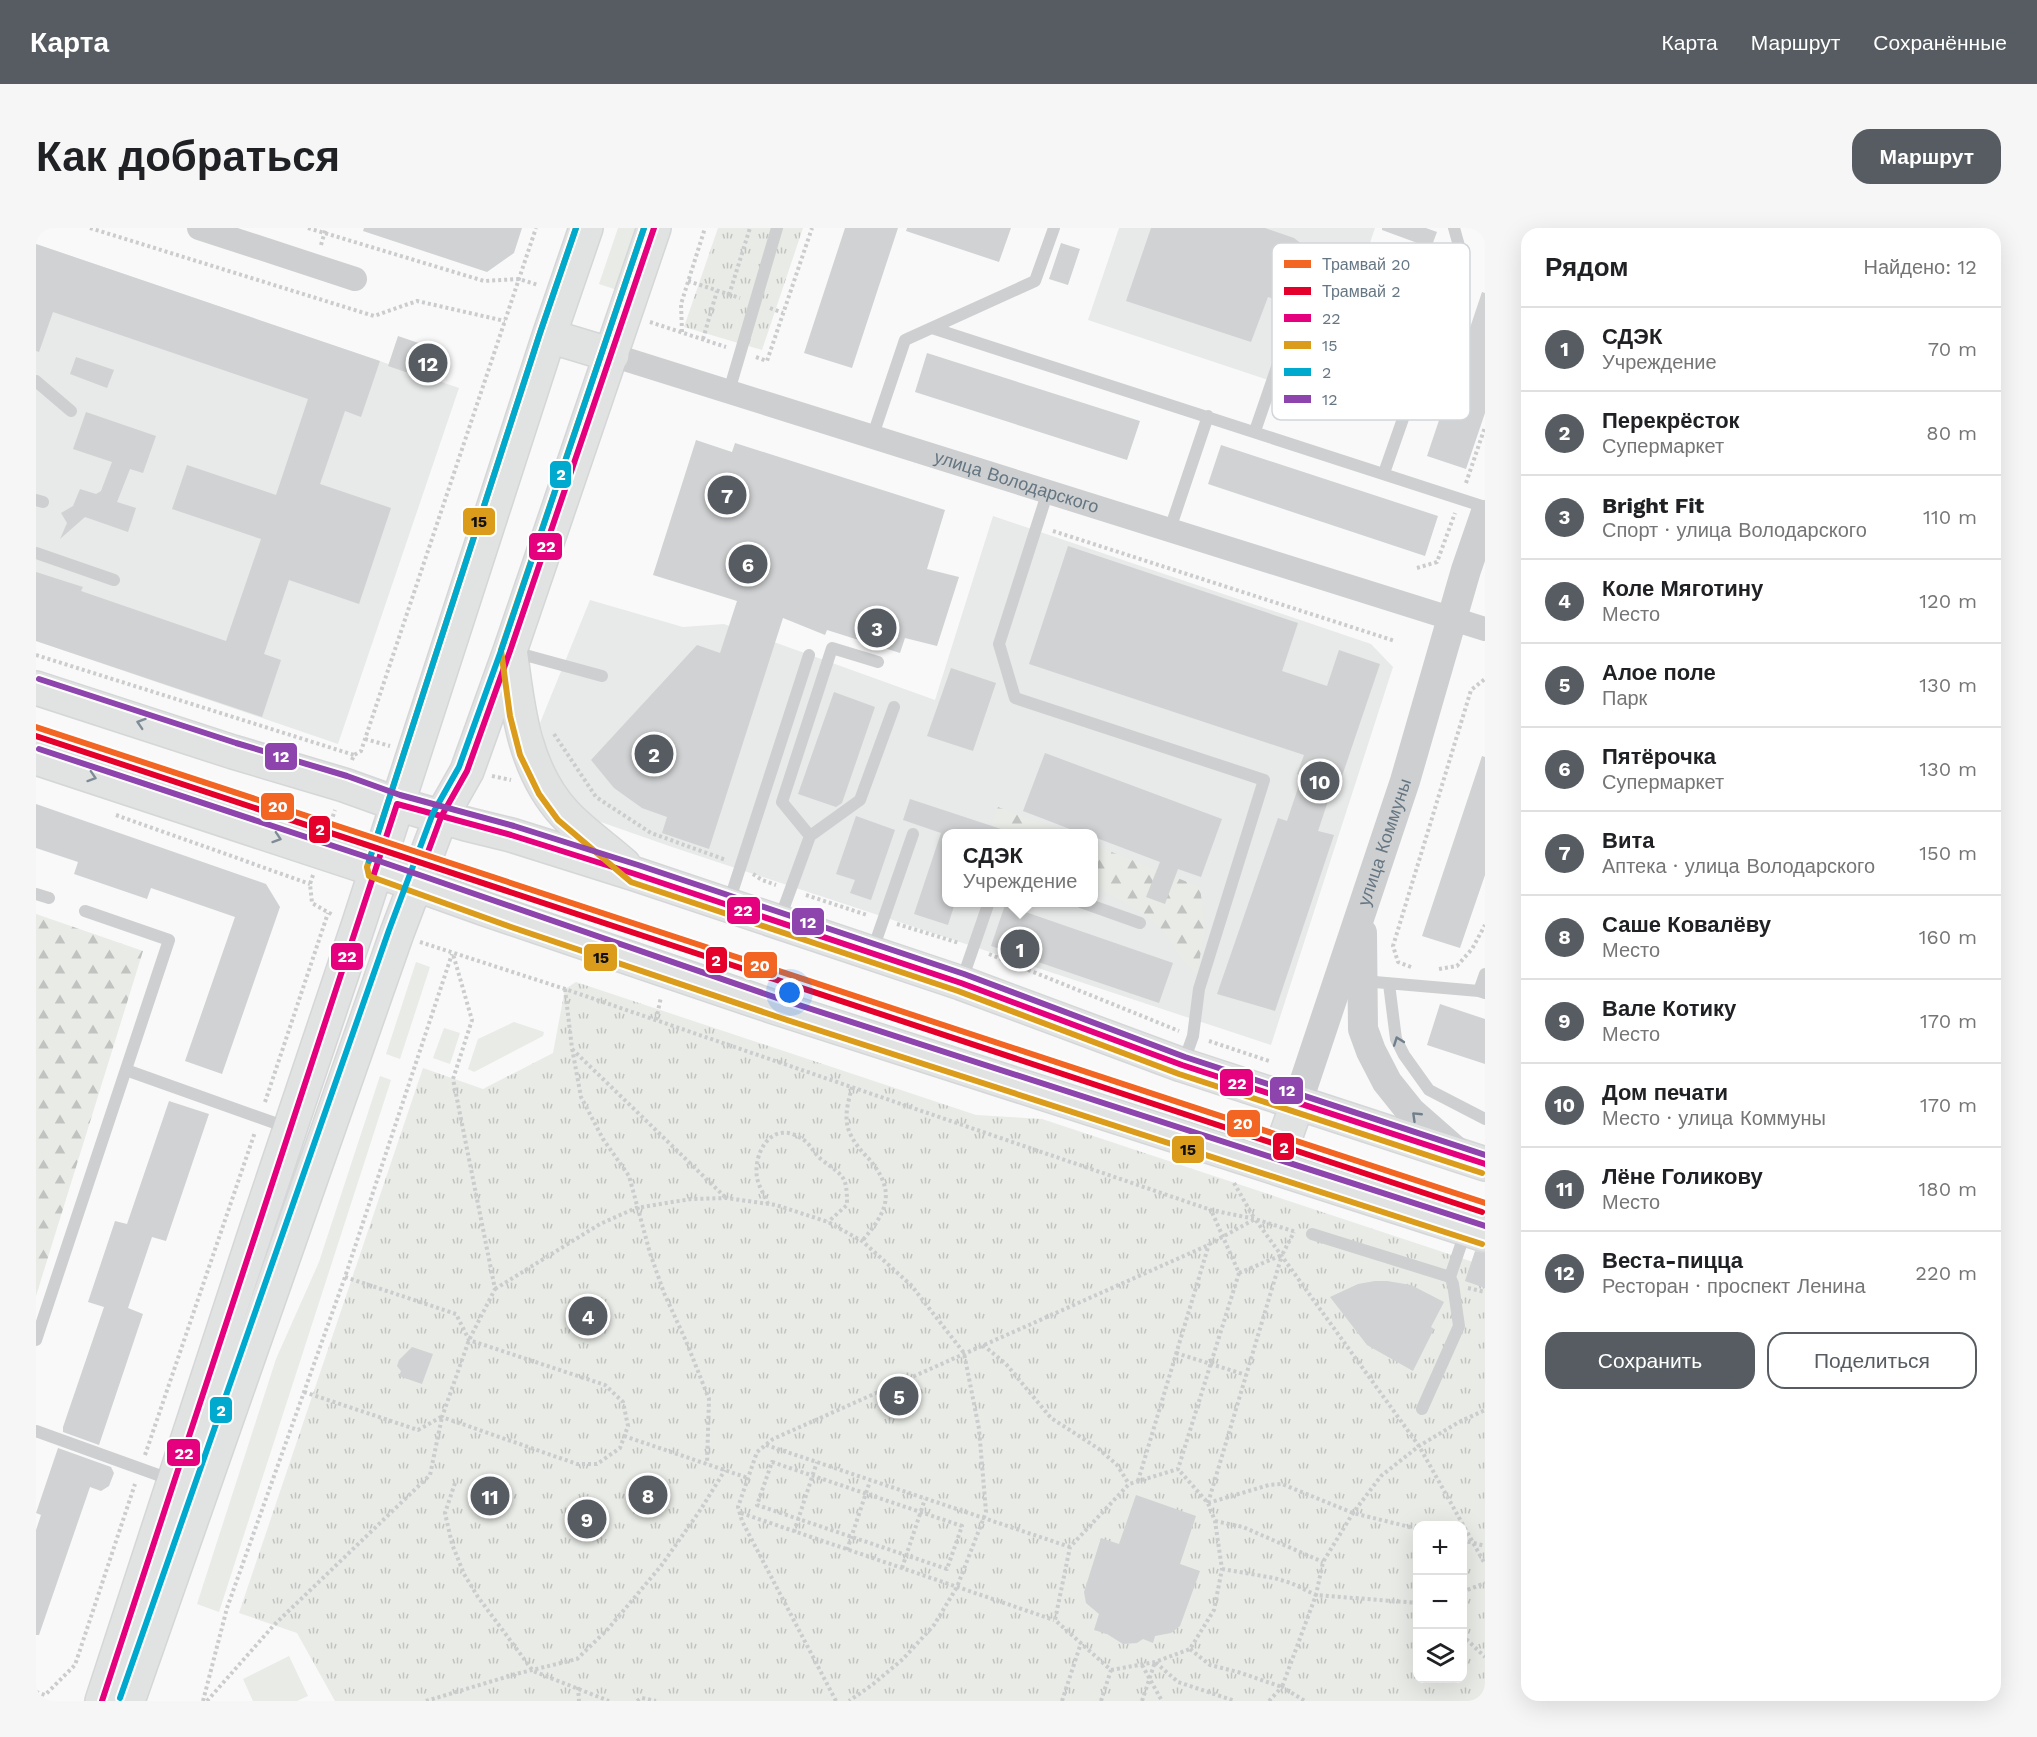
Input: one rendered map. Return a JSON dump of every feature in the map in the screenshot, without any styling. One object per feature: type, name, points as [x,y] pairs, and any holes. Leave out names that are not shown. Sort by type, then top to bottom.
[{"type":"main road","points":[[102,1701],[586,228]]},
{"type":"main road","points":[[128,1701],[416,884],[441,817],[467,771],[510,651],[654,228]]},
{"type":"main road","name":"улица Володарского","points":[[549,336],[612,355]]},
{"type":"main road","points":[[510,651],[519,715],[529,753],[546,789],[565,814],[635,874]]},
{"type":"main road","points":[[36,688],[232,752],[344,784],[397,804],[511,835],[635,874],[961,983],[1182,1065],[1472,1160]]},
{"type":"main road","points":[[36,758],[376,870],[774,1007],[1476,1232]]},
{"type":"main road","name":"улица Коммуны","points":[[1275,1167],[1297,1104]]},
{"type":"street","points":[[199,228],[355,279]]},
{"type":"street","name":"улица Володарского","points":[[612,355],[873,435],[1485,629]]},
{"type":"street","name":"улица Коммуны","points":[[1297,1104],[1405,781],[1466,570],[1485,515]]},
{"type":"street","points":[[1361,914],[1376,982],[1363,1029],[1387,1082],[1411,1112],[1472,1160]]},
{"type":"lane","points":[[729,391],[777,228]]},
{"type":"lane","points":[[873,435],[905,340],[1035,281],[1054,228]]},
{"type":"lane","points":[[1454,228],[1458,243]]},
{"type":"lane","points":[[932,328],[1485,507]]},
{"type":"lane","points":[[36,381],[70,411]]},
{"type":"lane","points":[[1255,432],[1272,382]]},
{"type":"lane","points":[[1170,529],[1208,416]]},
{"type":"lane","points":[[1384,473],[1403,420]]},
{"type":"lane","points":[[1048,491],[999,644],[1015,698],[1264,780],[1199,989],[1193,1036],[1182,1065]]},
{"type":"lane","points":[[36,553],[114,580]]},
{"type":"lane","points":[[810,836],[782,802],[832,648],[879,662]]},
{"type":"lane","points":[[510,651],[602,676]]},
{"type":"lane","points":[[728,906],[809,655]]},
{"type":"lane","points":[[778,923],[810,836],[860,800],[894,707]]},
{"type":"lane","points":[[871,954],[913,834]]},
{"type":"lane","points":[[36,894],[49,898]]},
{"type":"lane","points":[[961,983],[972,947],[988,907]]},
{"type":"lane","points":[[1093,907],[1140,923]]},
{"type":"lane","points":[[36,1340],[169,940],[85,911]]},
{"type":"lane","points":[[1485,974],[1482,992],[1376,982],[1395,1040],[1430,1090],[1485,1119]]},
{"type":"lane","points":[[126,1070],[290,1129]]},
{"type":"lane","points":[[1422,1409],[1459,1326],[1451,1280],[1476,1232]]},
{"type":"lane","points":[[1308,1235],[1451,1280]]},
{"type":"lane","points":[[36,1431],[173,1481]]},
{"type":"path","points":[[308,228],[484,281],[519,279]]},
{"type":"path","points":[[36,655],[354,755],[361,751],[536,228]]},
{"type":"path","points":[[682,332],[681,304],[705,228]]},
{"type":"path","points":[[729,295],[750,228]]},
{"type":"path","points":[[767,361],[812,228]]},
{"type":"path","points":[[688,281],[783,313]]},
{"type":"path","points":[[703,339],[717,291]]},
{"type":"path","points":[[1037,526],[1395,641]]},
{"type":"path","points":[[1414,969],[1398,962],[1393,946],[1471,690],[1485,679]]},
{"type":"path","points":[[113,814],[310,884],[312,903],[328,913],[359,922]]},
{"type":"path","points":[[36,1692],[45,1695],[75,1665],[328,913]]},
{"type":"path","points":[[1436,970],[1457,966],[1472,949],[1485,925]]},
{"type":"path","points":[[420,942],[565,989],[1211,1210],[1255,1219],[1308,1235]]},
{"type":"path","points":[[205,1701],[227,1608],[345,1277],[453,953]]},
{"type":"path","points":[[453,953],[472,1020],[453,1079],[495,1288]]},
{"type":"path","points":[[565,989],[581,1097],[603,1139],[629,1176],[636,1208],[664,1293],[709,1399],[707,1464]]},
{"type":"path","points":[[572,1048],[726,1198]]},
{"type":"path","points":[[852,1087],[846,1108],[848,1129],[860,1149],[879,1171],[887,1202],[878,1222],[862,1241]]},
{"type":"path","points":[[768,1204],[757,1180],[758,1153],[765,1142],[775,1135],[788,1133],[811,1144],[821,1159],[833,1167],[847,1184],[847,1205],[828,1222]]},
{"type":"path","points":[[1231,1177],[1255,1219],[1419,1446],[1485,1564]]},
{"type":"path","points":[[205,1701],[274,1625],[430,1474],[442,1417],[469,1340],[495,1288],[600,1224],[636,1208],[691,1199],[726,1198],[768,1204],[828,1222],[862,1241],[911,1285],[964,1353],[981,1449],[986,1512],[957,1587],[934,1625],[903,1659],[872,1686],[849,1701]]},
{"type":"path","points":[[1178,1469],[1239,1273],[1211,1210]]},
{"type":"path","points":[[836,1701],[742,1521],[738,1507],[757,1452],[773,1439],[1209,1244],[1255,1219]]},
{"type":"path","points":[[1208,1503],[1282,1255],[1294,1232]]},
{"type":"path","points":[[1137,1481],[1209,1244]]},
{"type":"path","points":[[1239,1273],[1282,1255]]},
{"type":"path","points":[[304,1392],[418,1430],[442,1417],[576,1464],[597,1464],[620,1448],[628,1426],[623,1402],[605,1385],[469,1340],[456,1314],[345,1277]]},
{"type":"path","points":[[1451,1280],[1485,1292]]},
{"type":"path","points":[[983,1345],[1006,1364],[1051,1418],[1099,1449],[1117,1465],[1130,1484]]},
{"type":"path","points":[[1176,1353],[1246,1375]]},
{"type":"path","points":[[1269,1701],[1282,1687],[1316,1595],[1323,1562],[1353,1513],[1382,1476],[1419,1446],[1459,1422],[1485,1410]]},
{"type":"path","points":[[624,1436],[748,1478]]},
{"type":"path","points":[[766,1445],[1070,1547]]},
{"type":"path","points":[[772,1462],[813,1476],[962,1526],[947,1569],[757,1505],[772,1462]]},
{"type":"path","points":[[794,1532],[817,1462]]},
{"type":"path","points":[[1055,1620],[1070,1547],[1130,1484],[1178,1469]]},
{"type":"path","points":[[1111,1670],[1155,1662],[1190,1649],[1214,1610],[1222,1569],[1215,1521],[1208,1503],[1178,1469]]},
{"type":"path","points":[[426,1701],[516,1674],[577,1659],[608,1629],[661,1566],[725,1470]]},
{"type":"path","points":[[847,1550],[870,1480]]},
{"type":"path","points":[[455,1483],[445,1512],[452,1544],[464,1574],[478,1597],[533,1671],[609,1701]]},
{"type":"path","points":[[1208,1503],[1269,1485],[1282,1484],[1353,1513],[1413,1528]]},
{"type":"path","points":[[902,1568],[925,1499]]},
{"type":"path","points":[[740,1513],[1055,1620],[1111,1670]]},
{"type":"path","points":[[1215,1521],[1243,1527],[1323,1562]]},
{"type":"path","points":[[1467,1541],[1485,1546]]},
{"type":"path","points":[[1222,1569],[1274,1578],[1316,1595],[1413,1603]]},
{"type":"path","points":[[1467,1590],[1485,1583]]},
{"type":"path","points":[[1467,1640],[1485,1657]]},
{"type":"path","points":[[1062,1701],[1081,1643]]},
{"type":"path","points":[[1190,1649],[1210,1665],[1238,1671],[1282,1687],[1305,1701]]},
{"type":"path","points":[[1142,1701],[1155,1662]]},
{"type":"path","points":[[1155,1662],[1178,1682],[1235,1701]]},
{"type":"path","points":[[1142,1665],[1162,1701]]},
{"type":"path","points":[[1101,1701],[1111,1670]]},
{"type":"path","points":[[578,1687],[579,1701]]},
{"type":"path","points":[[637,1701],[642,1698],[656,1701]]},
{"type":"shaded area","points":[[1119,228],[1375,228],[1370,243],[1272,243],[1272,381],[1088,320]]},
{"type":"shaded area","points":[[36,244],[459,388],[338,744],[36,641]]},
{"type":"shaded area","points":[[993,516],[1371,644],[1393,667],[1271,1045],[595,820],[575,804],[550,765],[540,723],[590,600],[683,627],[724,624],[935,700]]},
{"type":"green space","points":[[618,228],[638,228],[617,290],[599,284]]},
{"type":"green space","points":[[718,228],[803,228],[762,350],[684,327]]},
{"type":"green space","points":[[998,807],[1055,829],[991,829]]},
{"type":"green space","points":[[1098,847],[1200,887],[1205,928],[1197,974],[1162,930],[1130,906],[1098,888]]},
{"type":"green space","points":[[36,914],[143,951],[36,1296]]},
{"type":"green space","points":[[416,962],[430,967],[400,1059],[386,1054]]},
{"type":"green space","points":[[576,982],[976,1115],[1042,1119],[1485,1266],[1485,1701],[335,1701],[297,1633],[239,1613],[423,1068],[483,1089],[553,1053],[565,989]]},
{"type":"green space","points":[[514,1022],[544,1032],[543,1036],[474,1072],[468,1069],[478,1039]]},
{"type":"green space","points":[[444,1028],[460,1033],[450,1064],[433,1058]]},
{"type":"green space","points":[[380,1076],[391,1080],[219,1612],[197,1604],[276,1359],[319,1262]]},
{"type":"green space","points":[[289,1656],[308,1696],[297,1701],[253,1701],[243,1679]]},
{"type":"building","points":[[364,228],[522,228],[514,253],[487,272],[363,231]]},
{"type":"building","points":[[845,228],[898,228],[852,368],[804,353]]},
{"type":"building","points":[[907,228],[1011,228],[999,262],[906,231]]},
{"type":"building","points":[[1151,228],[1265,228],[1294,238],[1300,243],[1272,243],[1272,298],[1268,297],[1251,342],[1126,301]]},
{"type":"building","points":[[1382,228],[1426,228],[1437,232],[1433,243],[1417,243],[1382,230]]},
{"type":"building","points":[[1061,243],[1080,249],[1068,285],[1049,279]]},
{"type":"building","points":[[36,244],[380,361],[361,417],[345,411],[320,484],[391,508],[359,604],[289,580],[264,654],[281,660],[262,717],[36,641],[36,572],[83,587],[81,591],[226,641],[261,539],[172,509],[187,465],[276,495],[308,399],[53,312],[39,352],[36,351]]},
{"type":"building","points":[[1482,292],[1485,293],[1485,413],[1466,469],[1427,456],[1439,420],[1470,420],[1470,328]]},
{"type":"building","points":[[398,336],[442,351],[432,381],[388,366]]},
{"type":"building","points":[[927,353],[1140,421],[1127,460],[915,392]]},
{"type":"building","points":[[76,357],[114,370],[107,388],[70,374]]},
{"type":"building","points":[[86,412],[156,436],[143,473],[130,469],[117,502],[136,508],[128,532],[85,517],[60,539],[67,523],[61,513],[73,506],[80,489],[96,494],[101,491],[112,462],[73,449]]},
{"type":"building","points":[[696,440],[732,452],[735,443],[945,510],[927,569],[959,577],[937,646],[905,638],[900,653],[827,630],[825,635],[783,618],[709,849],[662,833],[667,817],[642,808],[614,788],[591,760],[697,645],[720,653],[737,601],[653,575]]},
{"type":"building","points":[[1221,445],[1438,516],[1425,556],[1208,484]]},
{"type":"building","points":[[1068,546],[1298,623],[1282,671],[1327,686],[1339,650],[1380,664],[1338,788],[1333,786],[1318,831],[1334,835],[1275,1011],[1217,994],[1278,818],[1287,821],[1302,776],[1297,774],[1304,755],[1029,664]]},
{"type":"building","points":[[951,668],[996,683],[973,751],[927,736]]},
{"type":"building","points":[[834,692],[875,707],[842,803],[836,807],[798,794]]},
{"type":"building","points":[[1045,753],[1222,819],[1201,877],[1178,869],[1165,904],[1146,897],[1160,862],[1098,839],[1098,829],[1070,829],[1023,811]]},
{"type":"building","points":[[1482,756],[1485,757],[1485,875],[1460,948],[1422,936]]},
{"type":"building","points":[[910,799],[1001,829],[942,829],[942,907],[954,907],[948,925],[914,914],[941,833],[903,820]]},
{"type":"building","points":[[36,804],[266,884],[280,907],[222,1074],[185,1061],[235,917],[151,888],[147,899],[74,874],[78,862],[36,848]]},
{"type":"building","points":[[856,816],[895,830],[871,900],[850,893],[855,880],[836,874]]},
{"type":"building","points":[[1004,907],[1011,907],[1173,963],[1159,1003],[991,946]]},
{"type":"building","points":[[1440,1004],[1485,1019],[1485,1064],[1427,1045]]},
{"type":"building","points":[[169,1101],[209,1114],[166,1241],[152,1237],[128,1308],[143,1314],[99,1445],[63,1432],[104,1307],[88,1302],[115,1221],[127,1224]]},
{"type":"building","points":[[1475,1251],[1485,1253],[1485,1288],[1465,1281]]},
{"type":"building","points":[[1375,1281],[1411,1285],[1444,1302],[1431,1327],[1434,1329],[1413,1371],[1367,1345],[1330,1297],[1358,1284]]},
{"type":"building","points":[[412,1347],[433,1354],[422,1384],[399,1376],[401,1371],[397,1366],[399,1360]]},
{"type":"building","points":[[58,1448],[111,1467],[114,1473],[109,1486],[101,1491],[90,1487],[39,1635],[36,1635],[36,1530],[41,1515],[36,1513]]},
{"type":"building","points":[[1136,1495],[1196,1516],[1180,1564],[1200,1571],[1180,1626],[1171,1633],[1155,1636],[1153,1643],[1143,1639],[1137,1643],[1123,1644],[1107,1634],[1094,1630],[1099,1614],[1086,1603],[1084,1592],[1101,1538],[1119,1544]]},
{"type":"tram line","name":"20","points":[[36,727],[1485,1203]]},
{"type":"tram line","name":"2","points":[[36,736],[1482,1212]]},
{"type":"transit line","name":"15","points":[[576,228],[367,867],[369,876],[511,927],[787,1020],[1482,1244]]},
{"type":"transit line","name":"2","points":[[369,861],[576,228]]},
{"type":"transit line","name":"15","points":[[644,228],[501,650],[510,716],[520,755],[539,794],[558,820],[631,882],[958,991],[1179,1074],[1482,1173]]},
{"type":"transit line","name":"2","points":[[120,1698],[389,930],[433,813],[459,767],[502,648],[644,228]]},
{"type":"transit line","name":"22","points":[[425,860],[441,817],[467,771],[654,228]]},
{"type":"transit line","name":"12","points":[[39,679],[236,743],[347,776],[400,795],[514,826],[638,865],[964,974],[1185,1057],[1485,1155]]},
{"type":"transit line","name":"12","points":[[39,749],[379,861],[777,998],[1485,1226]]},
{"type":"transit line","name":"22","points":[[102,1701],[397,804],[511,835],[635,874],[961,983],[1182,1065],[1485,1164]]},
{"type":"place","name":"Веста-пицца","points":[[428,363]]},
{"type":"place","name":"Вита","points":[[727,495]]},
{"type":"place","name":"Пятёрочка","points":[[748,564]]},
{"type":"place","name":"Bright Fit","points":[[877,628]]},
{"type":"place","name":"Перекрёсток","points":[[654,754]]},
{"type":"place","name":"Дом печати","points":[[1320,781]]},
{"type":"place","name":"СДЭК","points":[[1020,949]]},
{"type":"place","name":"Коле Мяготину","points":[[588,1316]]},
{"type":"place","name":"Алое поле","points":[[899,1396]]},
{"type":"place","name":"Саше Ковалёву","points":[[648,1495]]},
{"type":"place","name":"Лёне Голикову","points":[[490,1496]]},
{"type":"place","name":"Вале Котику","points":[[587,1519]]}]
